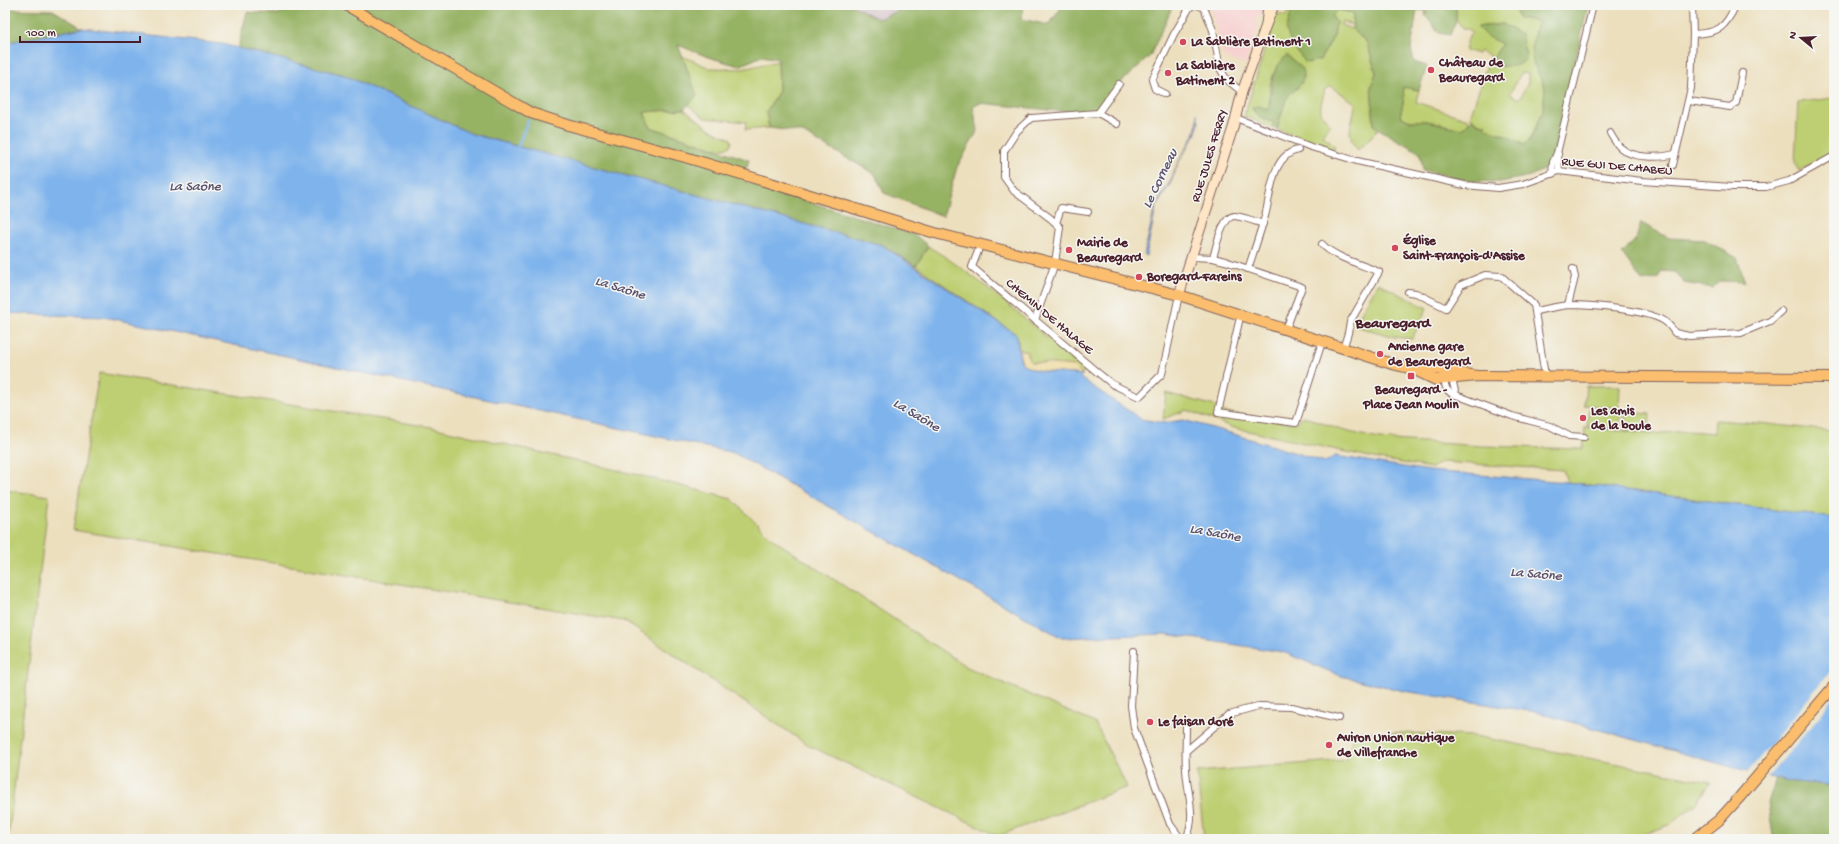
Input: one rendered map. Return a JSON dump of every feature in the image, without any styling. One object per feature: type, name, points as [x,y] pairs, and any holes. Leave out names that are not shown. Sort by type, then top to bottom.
[{"type":"main road","points":[[346,5],[532,113],[980,246],[1055,263],[1179,295],[1241,314],[1322,342],[1392,364],[1414,369],[1436,380],[1447,376],[1834,378]]},
{"type":"main road","points":[[1695,839],[1719,820],[1834,686]]},
{"type":"street","points":[[1165,94],[1155,89],[1152,80],[1174,34],[1190,7],[1194,5]]},
{"type":"street","points":[[1198,5],[1204,8],[1213,30],[1220,68],[1226,79],[1242,92]]},
{"type":"street","name":"RUE JULES FERRY","points":[[1266,25],[1268,5]]},
{"type":"street","name":"RUE JULES FERRY","points":[[1179,295],[1193,257],[1236,118],[1242,92],[1274,5]]},
{"type":"street","points":[[1552,174],[1553,162],[1558,153],[1593,5]]},
{"type":"street","points":[[1673,165],[1689,101],[1693,34],[1692,5]]},
{"type":"street","points":[[1693,34],[1710,33],[1723,26],[1730,18],[1736,5]]},
{"type":"street","points":[[1833,5],[1834,20]]},
{"type":"street","points":[[1689,101],[1730,107],[1736,103],[1742,73]]},
{"type":"street","points":[[1098,113],[1119,84]]},
{"type":"street","points":[[1035,320],[1055,263],[1060,228],[1056,223],[1014,191],[1004,177],[1004,151],[1016,131],[1031,118],[1098,113],[1117,124]]},
{"type":"street","name":"RUE GUI DE CHABEU","points":[[1236,118],[1327,152],[1357,161],[1464,185],[1498,188],[1523,184],[1559,171],[1642,181],[1732,187],[1766,187],[1789,180],[1834,156]]},
{"type":"street","points":[[1610,133],[1621,148],[1627,152],[1652,157],[1665,157],[1676,154]]},
{"type":"street","points":[[1248,269],[1263,224],[1276,170],[1286,156],[1293,151],[1298,150]]},
{"type":"street","points":[[1558,153],[1559,171]]},
{"type":"street","points":[[1056,223],[1061,208],[1088,212]]},
{"type":"street","points":[[1213,258],[1224,224],[1229,218],[1234,216],[1263,224]]},
{"type":"street","points":[[1322,244],[1332,251],[1379,272],[1350,322],[1343,348]]},
{"type":"street","name":"CHEMIN DE HALAGE","points":[[980,246],[972,267],[1112,384],[1139,397],[1162,374],[1179,295]]},
{"type":"street","points":[[1193,257],[1213,258],[1302,288],[1286,329]]},
{"type":"street","points":[[1568,305],[1575,277],[1573,269]]},
{"type":"street","points":[[1408,292],[1416,293],[1446,308],[1461,285],[1485,275],[1501,276],[1534,305],[1544,376]]},
{"type":"street","points":[[1536,311],[1568,305],[1613,308],[1661,319],[1667,323],[1675,333],[1689,336],[1740,333],[1770,321],[1781,311]]},
{"type":"street","points":[[1241,314],[1218,412],[1296,423],[1322,342]]},
{"type":"street","points":[[1447,376],[1448,391],[1512,416],[1550,426],[1570,436],[1584,437]]},
{"type":"street","points":[[1134,651],[1131,706],[1134,728],[1170,824],[1181,839]]},
{"type":"street","points":[[1186,752],[1229,714],[1259,706],[1291,707],[1339,718]]},
{"type":"street","points":[[1186,725],[1186,775],[1192,816],[1190,831],[1186,839]]},
{"type":"shaded area","points":[[852,5],[987,5],[986,7],[909,6],[878,19]]},
{"type":"shaded area","points":[[1210,5],[1258,5],[1264,7],[1261,17],[1257,17],[1255,22],[1258,25],[1246,64],[1224,58]]},
{"type":"green space","points":[[283,5],[852,5],[878,19],[909,6],[986,7],[987,5],[1024,5],[1021,19],[1049,25],[1063,5],[1111,5],[1120,10],[1121,5],[1173,5],[1150,56],[1119,84],[1095,112],[1069,112],[980,103],[973,107],[978,130],[957,167],[943,216],[884,193],[875,174],[801,132],[769,128],[766,112],[779,91],[778,59],[762,56],[739,66],[708,57],[678,45],[697,96],[684,109],[644,112],[650,127],[749,160],[746,170],[746,182],[915,235],[928,246],[916,266],[882,245],[472,134],[344,75],[238,48],[247,12],[278,14],[285,11]]},
{"type":"green space","points":[[1279,5],[1311,5],[1308,11],[1320,60],[1334,36],[1336,22],[1332,16],[1338,10],[1353,13],[1353,25],[1342,22],[1341,25],[1352,29],[1367,43],[1376,73],[1371,86],[1374,125],[1379,129],[1358,150],[1351,138],[1350,133],[1355,103],[1331,86],[1325,89],[1321,104],[1321,112],[1330,124],[1322,135],[1335,147],[1334,150],[1277,129],[1287,96],[1299,87],[1277,66],[1270,84],[1269,110],[1252,109],[1267,121],[1274,122],[1272,128],[1244,116],[1276,13],[1286,16],[1288,11],[1278,8]]},
{"type":"green space","points":[[1311,5],[1456,5],[1456,20],[1450,35],[1439,33],[1425,15],[1426,11],[1417,10],[1411,49],[1414,62],[1427,66],[1419,90],[1403,87],[1404,98],[1400,116],[1410,121],[1427,121],[1463,129],[1472,119],[1478,124],[1486,125],[1485,128],[1507,136],[1524,145],[1531,139],[1543,111],[1545,88],[1533,62],[1531,49],[1536,27],[1539,23],[1536,21],[1519,18],[1514,5],[1588,5],[1553,160],[1545,169],[1530,176],[1501,182],[1469,181],[1423,170],[1420,153],[1374,126],[1371,86],[1376,73],[1367,43],[1352,29],[1353,13],[1338,10],[1332,16],[1336,22],[1334,36],[1320,60],[1306,63],[1292,45],[1286,30],[1292,9],[1308,11]]},
{"type":"green space","points":[[1456,5],[1514,5],[1519,18],[1536,21],[1539,23],[1533,62],[1545,88],[1543,111],[1531,139],[1524,145],[1507,136],[1485,128],[1470,117],[1490,56],[1480,51],[1478,54],[1465,50],[1469,35],[1472,33],[1469,29],[1464,29],[1456,20]],"holes":[[[1503,24],[1521,35],[1527,59],[1493,58],[1502,44],[1477,27]],[[1521,73],[1528,74],[1528,83],[1519,99],[1510,94]]]},
{"type":"green space","points":[[5,9],[53,10],[82,28],[5,43]]},
{"type":"green space","points":[[1503,24],[1521,35],[1527,58],[1518,65],[1499,66],[1493,58],[1502,44],[1485,35],[1477,27]]},
{"type":"green space","points":[[1287,55],[1302,68],[1303,79],[1300,85],[1288,96],[1277,129],[1272,128],[1274,122],[1261,118],[1252,108],[1259,106],[1269,110],[1272,81],[1276,69]]},
{"type":"green space","points":[[682,56],[710,68],[742,69],[778,61],[779,91],[766,112],[769,128],[745,130],[746,122],[705,118],[688,105],[697,96]]},
{"type":"green space","points":[[1403,87],[1419,90],[1416,102],[1468,119],[1469,122],[1463,129],[1427,121],[1410,121],[1400,116],[1404,98]]},
{"type":"green space","points":[[1834,98],[1834,152],[1799,171],[1795,163],[1798,102]]},
{"type":"green space","points":[[684,109],[710,129],[731,139],[732,143],[729,147],[718,149],[650,127],[644,112]]},
{"type":"green space","points":[[1641,223],[1669,238],[1705,240],[1737,258],[1745,282],[1720,281],[1713,288],[1684,283],[1675,272],[1661,271],[1658,278],[1642,281],[1622,253],[1636,239]]},
{"type":"green space","points":[[928,246],[969,274],[1009,305],[1085,370],[1082,375],[1074,366],[1031,362],[1027,352],[1019,349],[1017,335],[916,266]]},
{"type":"green space","points":[[1378,283],[1427,308],[1412,339],[1395,337],[1354,325]]},
{"type":"green space","points":[[99,373],[431,427],[647,477],[732,499],[771,538],[967,667],[1095,723],[1127,787],[998,836],[808,745],[624,621],[73,530]]},
{"type":"green space","points":[[1586,386],[1620,386],[1619,408],[1584,405]]},
{"type":"green space","points":[[1166,393],[1219,407],[1218,411],[1296,423],[1303,416],[1341,430],[1379,439],[1481,446],[1583,449],[1585,427],[1650,434],[1687,431],[1714,433],[1715,420],[1832,431],[1830,458],[1834,458],[1834,518],[1567,482],[1563,470],[1441,462],[1432,468],[1379,459],[1234,428],[1187,410],[1163,419]]},
{"type":"green space","points":[[1589,409],[1621,411],[1619,429],[1587,426]]},
{"type":"green space","points":[[1625,412],[1650,414],[1649,433],[1624,430]]},
{"type":"green space","points":[[5,490],[49,496],[8,839],[5,839]]},
{"type":"green space","points":[[1355,731],[1475,736],[1711,782],[1696,804],[1669,825],[1631,839],[1204,839],[1197,772],[1346,760]]},
{"type":"green space","points":[[1776,778],[1834,787],[1834,839],[1776,839],[1773,836],[1768,803]]},
{"type":"sand","points":[[1019,349],[1027,352],[1027,356],[1031,362],[1074,366],[1082,375],[1034,370],[1023,364]]},
{"type":"water","name":"La Saône","points":[[82,28],[222,44],[344,75],[472,134],[882,245],[1017,335],[1020,357],[1022,363],[1026,366],[1041,371],[1082,375],[1080,378],[1141,419],[1164,423],[1183,420],[1325,462],[1335,456],[1429,471],[1567,482],[1834,518],[1834,787],[1785,781],[1536,712],[1404,691],[1341,676],[1283,652],[1165,634],[1062,638],[734,453],[105,317],[5,313],[5,43]]},
{"type":"water","points":[[1197,113],[1199,123],[1195,135],[1178,163],[1194,135],[1198,121]]},
{"type":"water","points":[[1178,163],[1171,182],[1156,207],[1146,256],[1144,255],[1155,207],[1170,182]]},
{"type":"pier","points":[[1834,667],[1834,697],[1816,721],[1767,778],[1747,773]]},
{"type":"waterway","points":[[518,146],[528,120]]},
{"type":"place","name":"La Sablière Batiment 1","points":[[1183,42]]},
{"type":"place","name":"Château de Beauregard","points":[[1431,70]]},
{"type":"place","name":"La Sablière Batiment 2","points":[[1168,73]]},
{"type":"place","name":"Église Saint-François-d'Assise","points":[[1395,248]]},
{"type":"place","name":"Mairie de Beauregard","points":[[1069,250]]},
{"type":"place","name":"Boregard-Fareins","points":[[1139,277]]},
{"type":"place","name":"Ancienne gare de Beauregard","points":[[1380,354]]},
{"type":"place","name":"Beauregard - Place Jean Moulin","points":[[1411,376]]},
{"type":"place","name":"Les amis de la boule","points":[[1583,418]]},
{"type":"place","name":"Le faisan doré","points":[[1150,722]]},
{"type":"place","name":"Aviron Union nautique de Villefranche","points":[[1329,745]]},
{"type":"district","name":"Beauregard","points":[[1393,324]]},
{"type":"water label","name":"Le Corneau","points":[[1161,179]]}]
